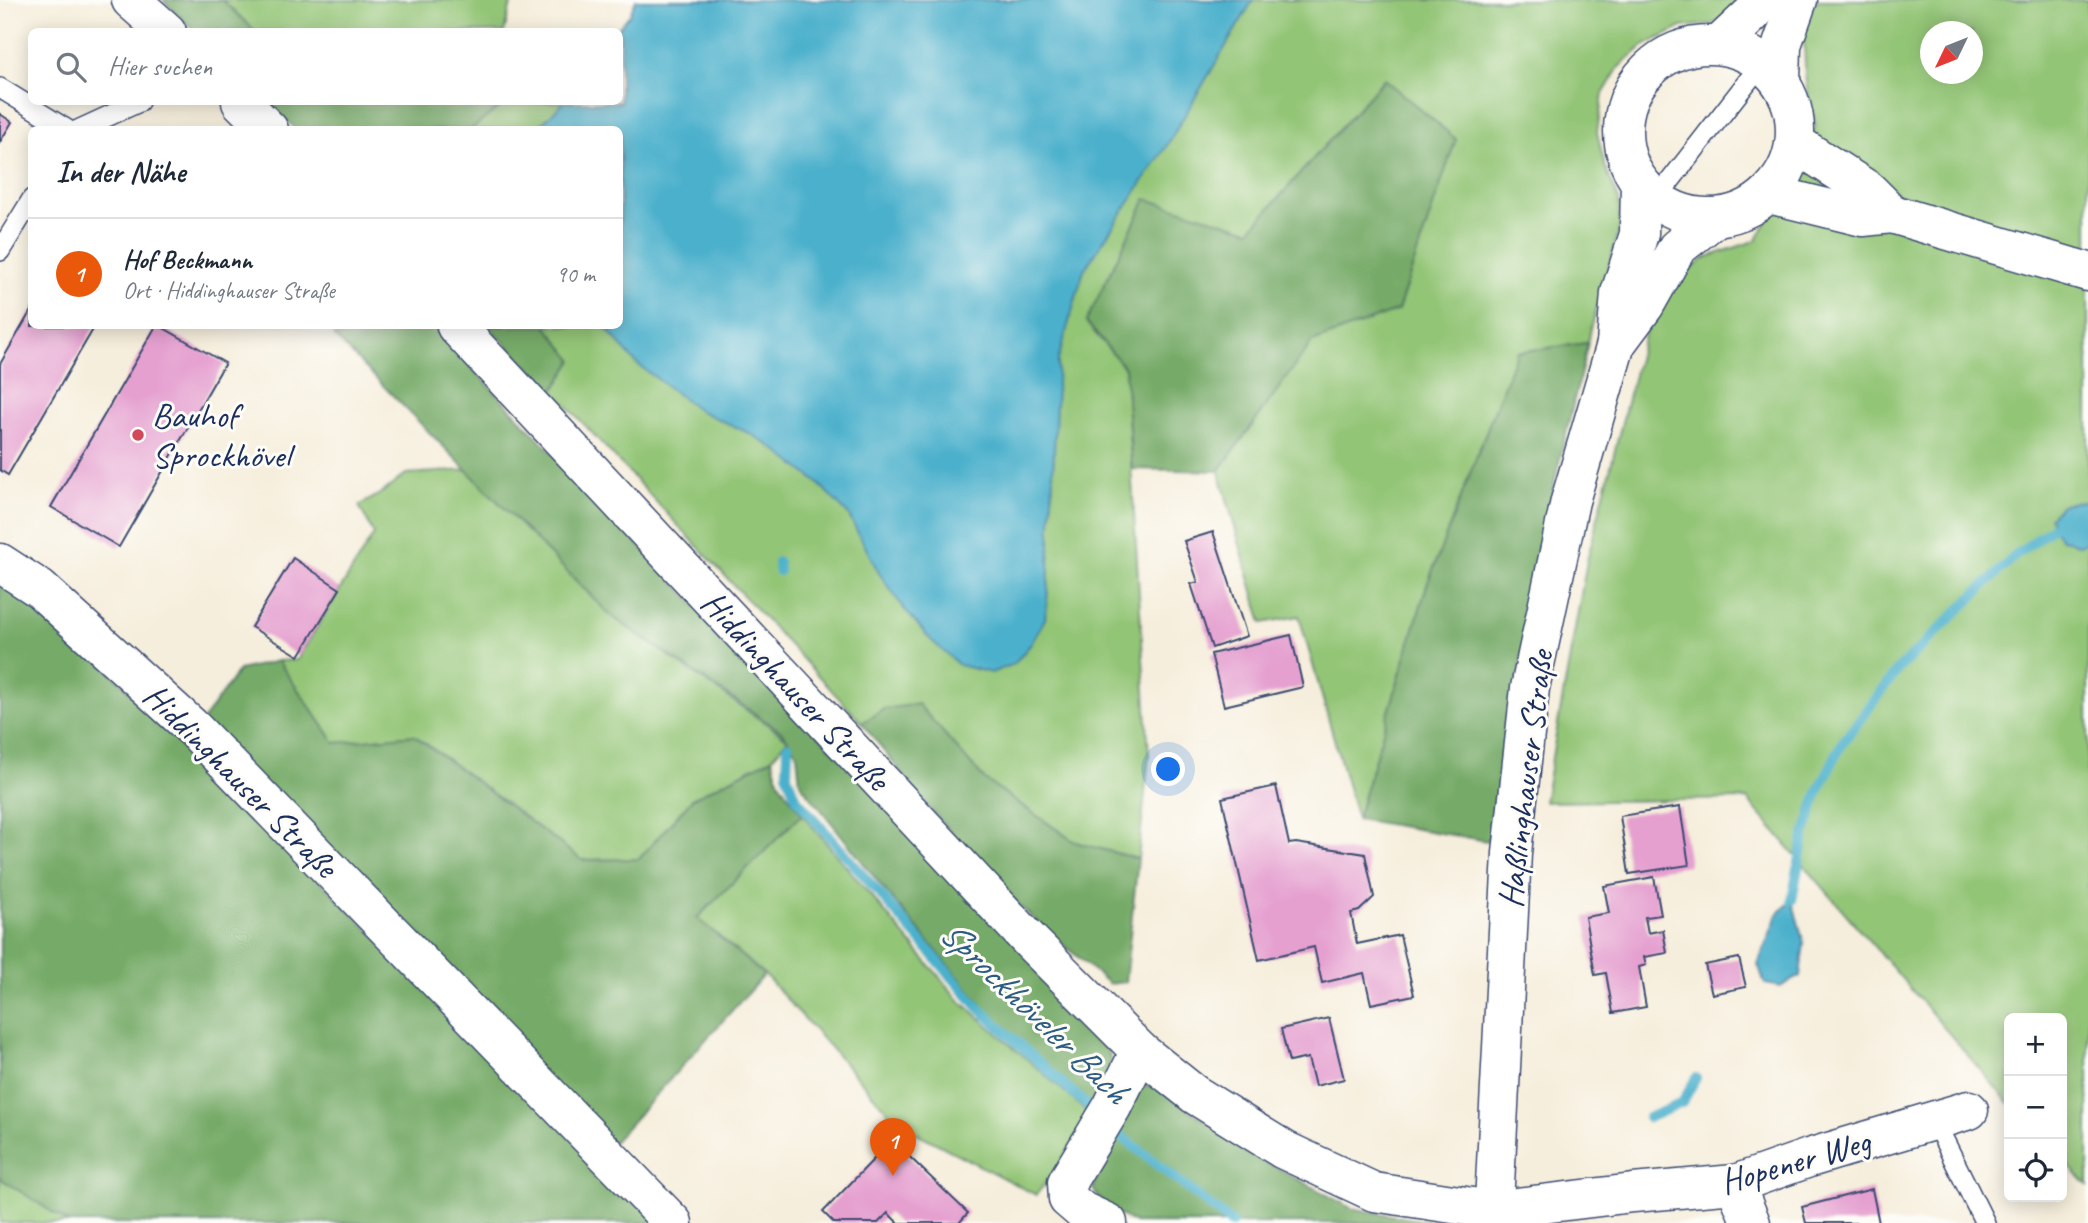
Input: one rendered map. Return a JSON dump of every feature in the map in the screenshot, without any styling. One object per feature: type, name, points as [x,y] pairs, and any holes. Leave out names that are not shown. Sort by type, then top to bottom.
[{"type":"street","points":[[131,0],[162,28]]},
{"type":"street","points":[[1719,45],[1763,0]]},
{"type":"street","points":[[1772,73],[1798,0]]},
{"type":"street","points":[[1698,45],[1719,45],[1749,55],[1772,73],[1790,102],[1795,122],[1795,143],[1786,171],[1769,194],[1753,206],[1735,214],[1715,218],[1684,214],[1648,191],[1630,166],[1624,146],[1623,127],[1626,107],[1634,88],[1646,72],[1661,59],[1679,50],[1698,45]]},
{"type":"street","points":[[244,105],[265,126]]},
{"type":"street","points":[[1795,143],[1869,191],[1892,214]]},
{"type":"street","name":"Haßlinghauser Straße","points":[[1493,1216],[1512,853],[1530,688],[1570,501],[1616,344],[1620,293],[1639,234],[1648,191]]},
{"type":"street","points":[[1769,194],[1863,217],[1892,214],[2088,272]]},
{"type":"street","name":"Haßlinghauser Straße","points":[[1616,344],[1645,305],[1676,248],[1715,218]]},
{"type":"street","name":"Hiddinghauser Straße","points":[[459,329],[1032,943],[1140,1051],[1194,1094],[1284,1150],[1374,1192],[1493,1216]]},
{"type":"street","name":"Hiddinghauser Straße","points":[[0,563],[40,589],[194,729],[673,1223]]},
{"type":"street","points":[[1108,1223],[1082,1211],[1068,1199],[1067,1182],[1112,1107],[1140,1051]]},
{"type":"street","name":"Hopener Weg","points":[[1493,1216],[1633,1193],[1735,1184],[1809,1158],[1969,1110]]},
{"type":"street","points":[[1735,1184],[1751,1223]]},
{"type":"lane","points":[[1648,191],[1772,73]]},
{"type":"lane","points":[[0,88],[62,126]]},
{"type":"lane","points":[[87,126],[132,105]]},
{"type":"lane","points":[[0,251],[28,206]]},
{"type":"lane","points":[[1934,1120],[1984,1223]]},
{"type":"green space","points":[[163,0],[222,0],[252,28],[192,28]]},
{"type":"green space","points":[[222,0],[512,0],[505,28],[252,28]]},
{"type":"green space","points":[[1096,0],[1744,0],[1737,9],[1712,24],[1682,27],[1643,46],[1619,67],[1603,94],[1597,132],[1605,167],[1619,200],[1620,226],[1587,343],[1517,352],[1427,585],[1357,819],[1299,616],[1262,623],[1219,471],[1312,342],[1398,310],[1384,79],[1250,231],[1086,322],[1125,368],[1149,755],[1138,859],[1075,842],[984,779],[918,705],[884,709],[862,723],[553,391],[573,360],[548,329],[623,329],[623,324]]},
{"type":"green space","points":[[1815,0],[2088,0],[2088,1186],[2067,1164],[2067,1013],[2004,1013],[2004,1097],[1747,799],[1544,802],[1587,561],[1644,335],[1668,288],[1705,258],[1757,240],[1816,126],[1806,84],[1803,23]]},
{"type":"green space","points":[[1384,79],[1456,139],[1398,310],[1312,342],[1219,471],[1132,469],[1125,368],[1086,322],[1146,199],[1250,230]]},
{"type":"green space","points":[[270,105],[502,105],[475,126],[293,126]]},
{"type":"green space","points":[[502,105],[571,105],[562,126],[475,126]]},
{"type":"green space","points":[[342,329],[436,329],[797,713],[1107,1034],[1111,1067],[1090,1115],[1014,1043],[884,889],[800,783],[797,754],[783,733],[610,615],[334,336]]},
{"type":"green space","points":[[491,329],[548,329],[573,360],[553,391]]},
{"type":"green space","points":[[1588,343],[1551,496],[1488,841],[1357,819],[1427,585],[1517,352]]},
{"type":"green space","points":[[467,470],[610,615],[788,739],[772,758],[693,798],[639,859],[582,860],[414,735],[335,743],[278,661],[297,660],[374,534],[359,506],[406,474]]},
{"type":"green space","points":[[0,573],[32,594],[663,1223],[69,1223],[0,1178]]},
{"type":"green space","points":[[278,661],[335,743],[414,735],[582,860],[639,859],[693,798],[772,758],[779,782],[802,814],[697,918],[764,975],[609,1147],[200,724],[239,670]]},
{"type":"green space","points":[[918,704],[984,779],[1075,842],[1138,859],[1125,982],[1109,984],[1019,906],[929,808],[862,723],[884,709]]},
{"type":"green space","points":[[802,814],[958,999],[1090,1114],[1057,1168],[1036,1195],[899,1124],[765,975],[697,918]]},
{"type":"green space","points":[[1143,1085],[1156,1087],[1268,1163],[1351,1208],[1434,1223],[1135,1223],[1105,1205],[1093,1189],[1102,1153]]},
{"type":"green space","points":[[0,1178],[69,1223],[0,1223]]},
{"type":"water","points":[[636,0],[1253,0],[1166,147],[1084,270],[1058,360],[1045,619],[1031,644],[1014,664],[991,673],[959,665],[930,639],[904,609],[879,573],[848,514],[817,482],[751,434],[700,411],[636,363],[607,329],[623,329],[623,126],[539,126],[561,105],[623,105],[623,28],[618,28],[630,14]]},
{"type":"water","points":[[2078,501],[2088,502],[2088,542],[2079,545],[2061,539],[2050,517],[2062,505]]},
{"type":"water","points":[[1792,900],[1804,943],[1800,976],[1780,987],[1765,984],[1758,964],[1777,915]]},
{"type":"building","points":[[0,114],[12,122],[0,142]]},
{"type":"building","name":"Bauhof Sprockhövel","points":[[28,316],[28,329],[93,329],[8,475],[0,470],[0,364]]},
{"type":"building","name":"Bauhof Sprockhövel","points":[[154,329],[165,329],[225,363],[119,547],[51,507]]},
{"type":"building","points":[[1213,532],[1247,636],[1212,648],[1191,584],[1198,582],[1184,541]]},
{"type":"building","name":"Bauhof Sprockhövel","points":[[293,558],[340,589],[299,656],[251,627]]},
{"type":"building","points":[[1291,635],[1303,687],[1224,706],[1211,654]]},
{"type":"building","points":[[1276,786],[1289,844],[1365,854],[1374,897],[1359,911],[1351,913],[1357,944],[1400,935],[1414,995],[1371,1004],[1364,973],[1322,983],[1314,947],[1259,960],[1222,798]]},
{"type":"building","points":[[1680,807],[1689,865],[1629,874],[1620,816]]},
{"type":"building","points":[[1654,877],[1661,915],[1645,917],[1648,933],[1663,930],[1667,953],[1644,957],[1646,965],[1639,967],[1646,1007],[1613,1013],[1606,973],[1595,975],[1585,917],[1609,913],[1604,886]]},
{"type":"building","points":[[1739,958],[1746,987],[1712,994],[1705,965]]},
{"type":"building","points":[[1329,1018],[1344,1079],[1315,1086],[1308,1058],[1289,1062],[1281,1029]]},
{"type":"building","points":[[892,1140],[968,1213],[959,1223],[898,1223],[888,1213],[878,1223],[834,1223],[823,1212]]},
{"type":"building","points":[[1872,1189],[1879,1223],[1806,1223],[1802,1207]]},
{"type":"waterway","points":[[1792,900],[1804,836],[1818,792],[1842,743],[1899,668],[2016,555],[2053,527]]},
{"type":"waterway","name":"Sprockhöveler Bach","points":[[778,562],[779,571]]},
{"type":"waterway","name":"Sprockhöveler Bach","points":[[788,746],[787,776],[797,799],[978,1007],[1120,1135],[1232,1223]]},
{"type":"waterway","points":[[1648,1118],[1682,1103],[1696,1078]]},
{"type":"place","name":"Bauhof Sprockhövel","points":[[138,435]]},
{"type":"place","name":"Hof Beckmann","points":[[893,1176]]}]
